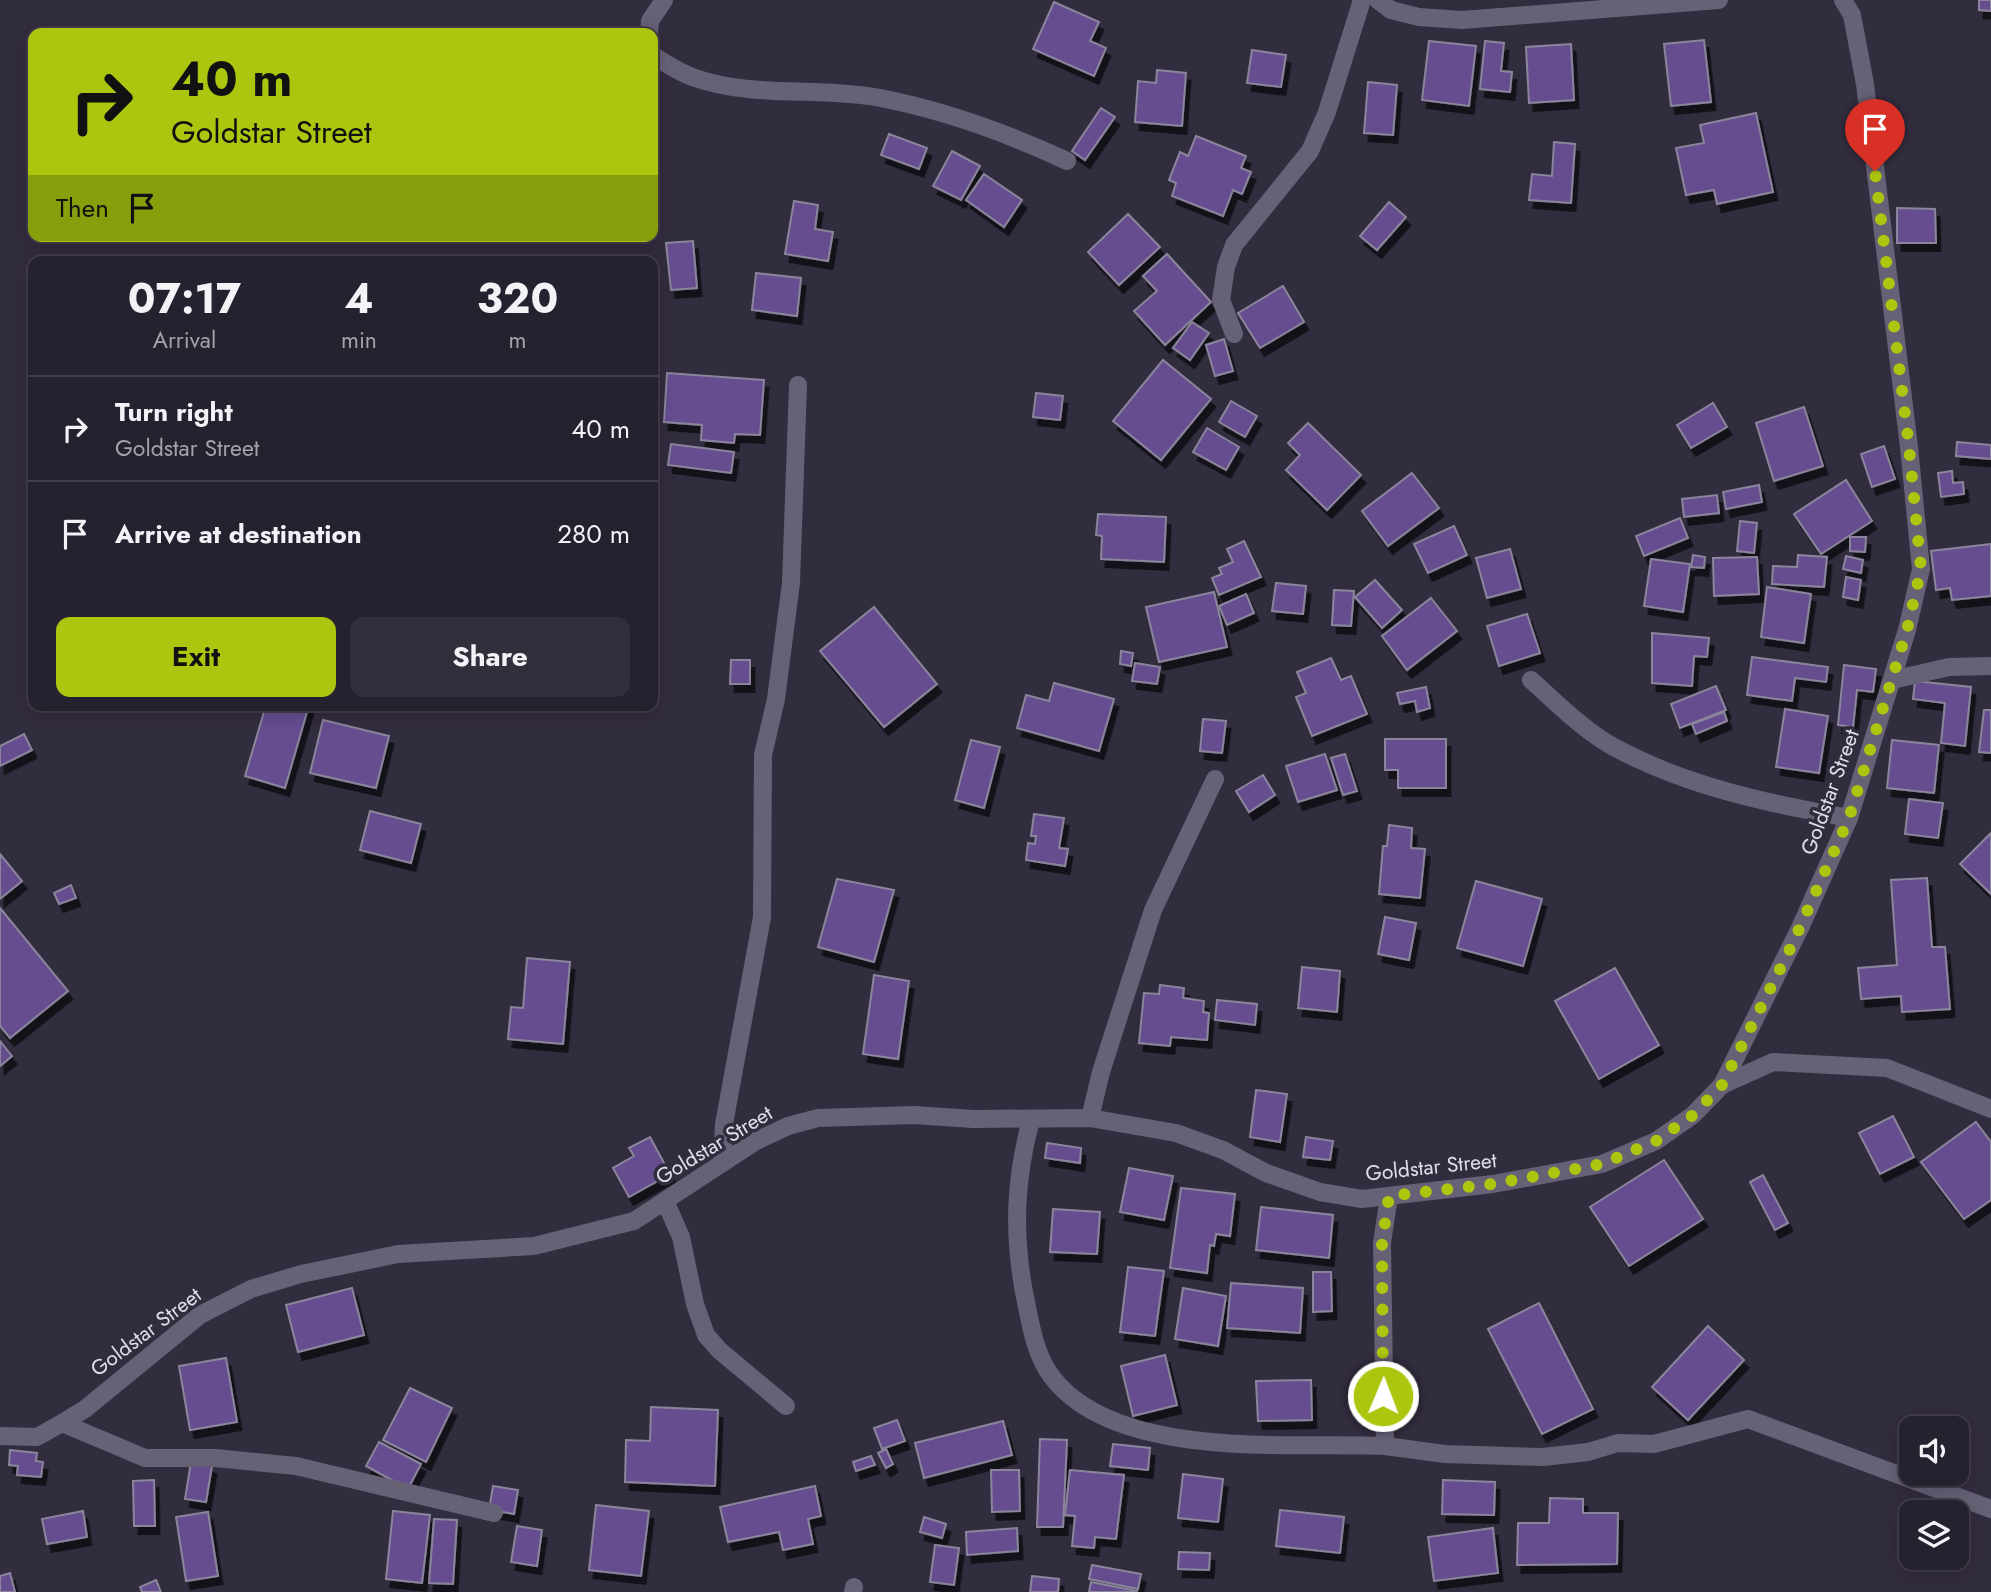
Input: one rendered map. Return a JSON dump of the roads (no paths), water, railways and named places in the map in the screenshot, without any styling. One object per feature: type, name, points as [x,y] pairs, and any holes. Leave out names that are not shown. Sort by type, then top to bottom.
[{"type":"street","points":[[649,28],[650,22],[664,0]]},
{"type":"street","points":[[1234,334],[1221,300],[1226,267],[1234,245],[1310,151],[1326,112],[1362,0]]},
{"type":"street","points":[[1378,0],[1391,10],[1419,17],[1462,20],[1591,6],[1719,0]]},
{"type":"street","name":"Goldstar Street","points":[[0,1436],[37,1437],[62,1423],[85,1409],[200,1315],[251,1289],[301,1274],[398,1254],[534,1246],[634,1221],[722,1163],[788,1126],[818,1118],[914,1115],[1031,1120],[1090,1118],[1176,1133],[1223,1150],[1265,1173],[1320,1192],[1362,1199],[1493,1184],[1602,1164],[1656,1141],[1693,1115],[1722,1085],[1800,928],[1849,818],[1892,680],[1919,578],[1921,551],[1865,84],[1852,15],[1843,0]]},
{"type":"street","points":[[658,58],[694,78],[723,84],[873,97],[926,110],[1026,142],[1066,162]]},
{"type":"street","points":[[722,1163],[724,1124],[762,918],[763,755],[776,699],[791,583],[798,386]]},
{"type":"street","points":[[1892,680],[1949,667],[1991,666]]},
{"type":"street","points":[[1531,680],[1573,718],[1612,746],[1654,766],[1776,804],[1849,818]]},
{"type":"street","points":[[1090,1118],[1101,1072],[1153,910],[1215,779]]},
{"type":"street","points":[[1722,1085],[1773,1062],[1887,1068],[1991,1109]]},
{"type":"street","points":[[1031,1120],[1016,1186],[1018,1261],[1036,1345],[1052,1377],[1071,1395],[1115,1421],[1138,1430],[1166,1436],[1238,1444],[1385,1446],[1445,1454],[1543,1457],[1588,1452],[1618,1443],[1654,1444],[1748,1419],[1769,1424],[1991,1509]]},
{"type":"street","points":[[1385,1446],[1382,1243],[1389,1196]]},
{"type":"street","points":[[665,1201],[681,1237],[695,1304],[706,1335],[719,1350],[786,1406]]},
{"type":"street","points":[[62,1423],[145,1458],[215,1458],[296,1466],[494,1513]]}]
